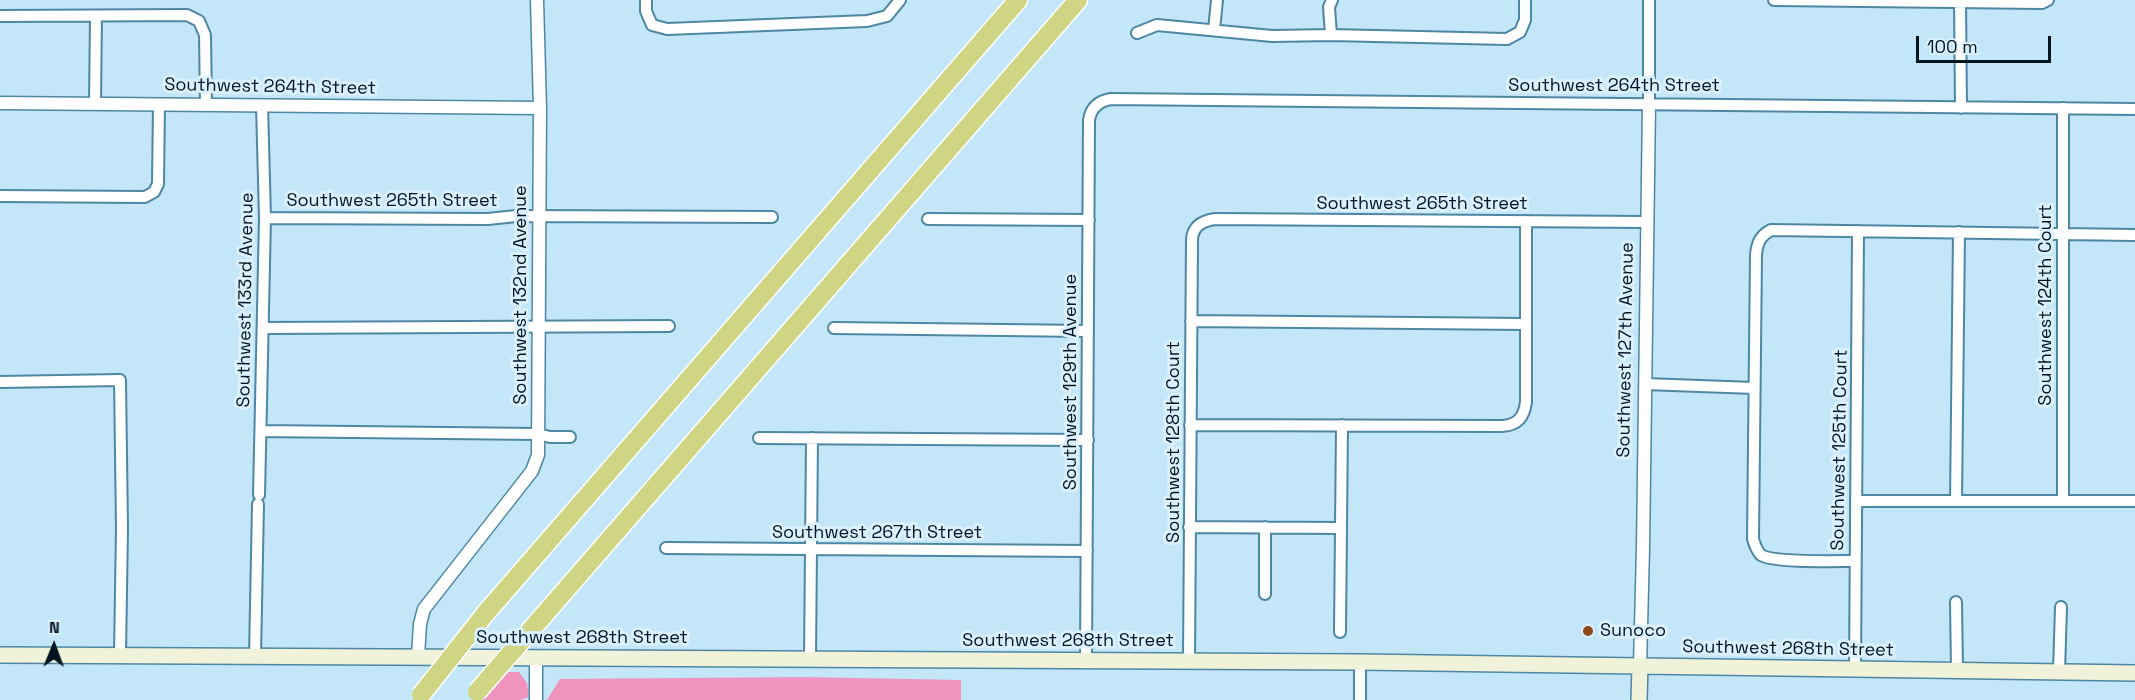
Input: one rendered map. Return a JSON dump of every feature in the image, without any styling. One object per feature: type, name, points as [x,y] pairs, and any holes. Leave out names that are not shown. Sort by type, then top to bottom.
[{"type":"highway","points":[[419,697],[485,614],[1018,0]]},
{"type":"highway","points":[[473,696],[1078,0]]},
{"type":"main road","name":"Southwest 268th Street","points":[[0,655],[1360,662],[2135,672]]},
{"type":"main road","name":"Southwest 127th Avenue","points":[[1640,666],[1640,700]]},
{"type":"street","name":"Southwest 132nd Avenue","points":[[418,656],[420,624],[424,609],[532,471],[538,454],[540,108],[537,0]]},
{"type":"street","points":[[645,0],[652,25],[666,29],[867,21],[887,16],[900,0]]},
{"type":"street","points":[[1214,30],[1217,0]]},
{"type":"street","points":[[1331,35],[1329,6],[1332,0]]},
{"type":"street","points":[[1137,33],[1157,26],[1272,36],[1507,39],[1520,32],[1525,20],[1525,0]]},
{"type":"street","name":"Southwest 127th Avenue","points":[[1640,666],[1649,0]]},
{"type":"street","points":[[1774,0],[2042,3],[2048,0]]},
{"type":"street","points":[[1960,1],[1961,108]]},
{"type":"street","points":[[0,16],[187,15],[199,21],[205,35],[206,105]]},
{"type":"street","points":[[95,104],[96,16]]},
{"type":"street","name":"Southwest 264th Street","points":[[1095,106],[1099,102],[1111,99],[2135,109]]},
{"type":"street","name":"Southwest 264th Street","points":[[0,103],[540,108]]},
{"type":"street","points":[[0,196],[145,197],[154,192],[158,184],[159,104]]},
{"type":"street","name":"Southwest 133rd Avenue","points":[[255,656],[265,218],[262,105]]},
{"type":"street","name":"Southwest 129th Avenue","points":[[1086,660],[1089,120],[1095,106]]},
{"type":"street","name":"Southwest 124th Court","points":[[2063,108],[2063,501]]},
{"type":"street","name":"Southwest 265th Street","points":[[265,218],[772,217]]},
{"type":"street","points":[[928,219],[1089,220]]},
{"type":"street","name":"Southwest 265th Street","points":[[1198,225],[1215,219],[1647,222]]},
{"type":"street","points":[[1190,425],[1509,426],[1519,421],[1523,416],[1526,402],[1526,221]]},
{"type":"street","name":"Southwest 128th Court","points":[[1189,661],[1192,239],[1198,225]]},
{"type":"street","points":[[1855,561],[1774,559],[1760,554],[1755,548],[1756,255],[1759,240],[1764,234],[1771,230],[2135,235]]},
{"type":"street","name":"Southwest 125th Court","points":[[1855,669],[1858,231]]},
{"type":"street","points":[[1956,501],[1959,232]]},
{"type":"street","points":[[1191,321],[1526,324]]},
{"type":"street","points":[[263,328],[669,326]]},
{"type":"street","points":[[834,328],[1088,331]]},
{"type":"street","points":[[0,382],[120,380],[122,528],[120,654]]},
{"type":"street","points":[[1645,384],[1754,388]]},
{"type":"street","points":[[1340,632],[1342,425]]},
{"type":"street","points":[[261,431],[538,434],[550,437],[570,437]]},
{"type":"street","points":[[759,438],[1088,440]]},
{"type":"street","points":[[810,658],[812,438]]},
{"type":"street","points":[[1856,501],[2135,501]]},
{"type":"street","points":[[1189,527],[1340,528]]},
{"type":"street","points":[[1265,527],[1265,594]]},
{"type":"street","name":"Southwest 267th Street","points":[[666,548],[1087,551]]},
{"type":"street","points":[[1956,602],[1957,670]]},
{"type":"street","points":[[2059,672],[2061,607]]},
{"type":"street","points":[[536,657],[536,700]]},
{"type":"street","points":[[1360,662],[1360,700]]},
{"type":"shaded area","points":[[508,672],[519,672],[527,683],[529,697],[520,700],[483,700]]},
{"type":"shaded area","points":[[803,677],[961,680],[961,700],[547,700],[560,679]]},
{"type":"place","name":"Sunoco","points":[[1588,631]]}]
